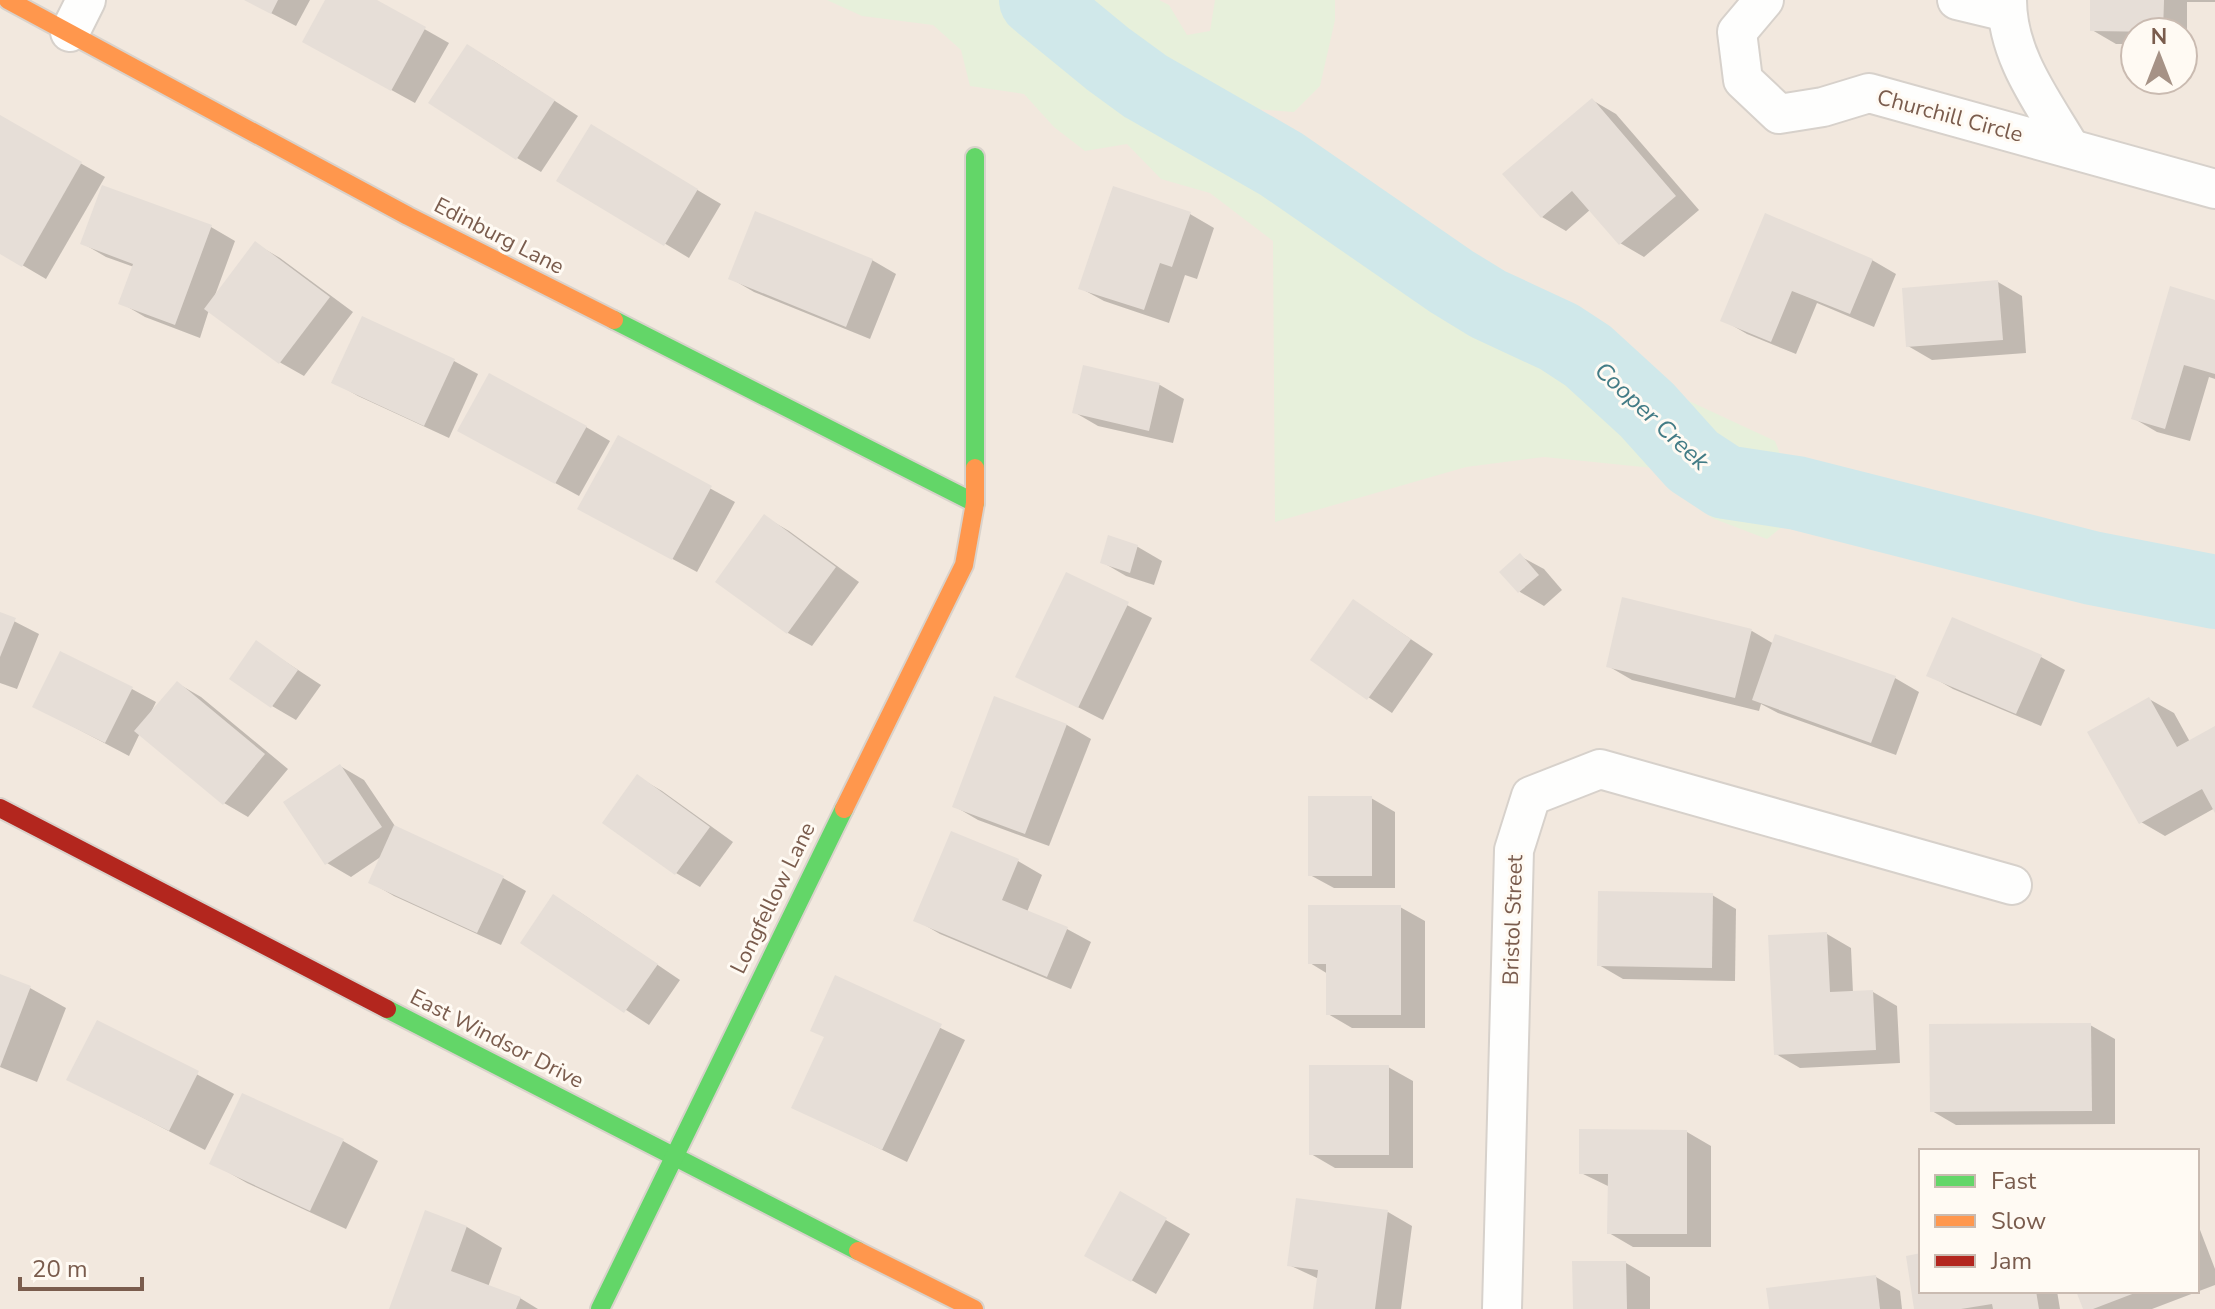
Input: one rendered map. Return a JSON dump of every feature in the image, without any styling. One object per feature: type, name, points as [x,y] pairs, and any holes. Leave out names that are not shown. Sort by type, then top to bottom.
[{"type":"street","name":"Edinburg Lane","points":[[8,0],[78,16],[408,216],[975,503]]},
{"type":"street","name":"Churchill Circle","points":[[1764,0],[1737,32],[1743,80],[1779,114],[1823,107],[1869,93],[2070,148]]},
{"type":"street","points":[[1957,0],[2007,6],[2018,60],[2070,148],[2215,189]]},
{"type":"street","name":"Longfellow Lane","points":[[600,1309],[964,565],[975,503],[975,157]]},
{"type":"street","name":"Bristol Street","points":[[1502,1309],[1514,850],[1531,796],[1600,769],[2012,885]]},
{"type":"street","name":"East Windsor Drive","points":[[0,808],[673,1157],[974,1309]]},
{"type":"street","points":[[895,1267],[897,1295]]},
{"type":"shaded area","points":[[0,0],[2215,0],[2215,1309],[0,1309]]},
{"type":"green space","points":[[827,0],[1159,0],[1169,5],[1187,35],[1210,31],[1215,0],[1335,0],[1335,20],[1320,86],[1294,112],[1254,109],[1219,141],[1251,153],[1342,213],[1404,258],[1469,312],[1520,341],[1584,389],[1646,381],[1775,441],[1802,511],[1767,539],[1712,518],[1653,468],[1544,457],[1466,467],[1275,522],[1273,241],[1210,193],[1161,179],[1127,144],[1085,151],[1054,127],[1024,94],[970,86],[961,50],[933,25],[862,16]]},
{"type":"building","points":[[244,0],[278,0],[271,14]]},
{"type":"building","points":[[325,0],[377,0],[426,27],[391,91],[302,42]]},
{"type":"building","points":[[2090,0],[2164,0],[2164,16],[2119,16],[2119,31],[2090,31]]},
{"type":"building","points":[[467,44],[555,100],[516,160],[428,103]]},
{"type":"building","points":[[1592,98],[1676,196],[1619,245],[1572,191],[1541,218],[1502,174]]},
{"type":"building","points":[[0,115],[82,162],[22,267],[0,254]]},
{"type":"building","points":[[591,124],[698,189],[664,246],[556,181]]},
{"type":"building","points":[[102,185],[212,225],[175,325],[118,304],[133,264],[80,244]]},
{"type":"building","points":[[1113,186],[1191,212],[1172,267],[1160,263],[1144,310],[1078,289]]},
{"type":"building","points":[[755,211],[873,259],[846,327],[728,279]]},
{"type":"building","points":[[1765,213],[1873,259],[1850,314],[1792,291],[1771,342],[1720,321]]},
{"type":"building","points":[[255,241],[330,297],[279,364],[204,309]]},
{"type":"building","points":[[1998,280],[2003,340],[1906,347],[1902,288]]},
{"type":"building","points":[[2170,286],[2215,300],[2215,374],[2184,365],[2165,429],[2131,419]]},
{"type":"building","points":[[362,316],[455,359],[424,426],[331,383]]},
{"type":"building","points":[[1083,365],[1160,383],[1149,431],[1072,413]]},
{"type":"building","points":[[489,373],[587,426],[555,484],[457,431]]},
{"type":"building","points":[[618,435],[712,486],[672,560],[577,509]]},
{"type":"building","points":[[764,514],[836,567],[787,634],[715,582]]},
{"type":"building","points":[[1108,535],[1138,545],[1130,573],[1100,563]]},
{"type":"building","points":[[1520,553],[1539,575],[1518,593],[1499,572]]},
{"type":"building","points":[[1066,572],[1129,602],[1078,708],[1015,677]]},
{"type":"building","points":[[1622,597],[1752,629],[1735,698],[1606,667]]},
{"type":"building","points":[[1353,599],[1411,639],[1367,700],[1310,660]]},
{"type":"building","points":[[0,612],[16,618],[0,657]]},
{"type":"building","points":[[1952,617],[2042,655],[2016,714],[1926,676]]},
{"type":"building","points":[[1775,634],[1896,676],[1871,743],[1752,700]]},
{"type":"building","points":[[256,640],[298,670],[271,708],[229,679]]},
{"type":"building","points":[[60,651],[133,687],[105,743],[32,707]]},
{"type":"building","points":[[177,681],[265,754],[223,805],[134,731]]},
{"type":"building","points":[[994,696],[1067,724],[1025,834],[952,807]]},
{"type":"building","points":[[2149,697],[2177,747],[2215,726],[2215,813],[2202,789],[2139,824],[2087,732]]},
{"type":"building","points":[[340,764],[382,827],[325,865],[283,802]]},
{"type":"building","points":[[637,774],[710,827],[675,875],[602,823]]},
{"type":"building","points":[[1308,796],[1372,796],[1372,876],[1308,876]]},
{"type":"building","points":[[394,825],[504,876],[477,933],[368,883]]},
{"type":"building","points":[[951,831],[1019,859],[1002,900],[1068,927],[1047,977],[913,921]]},
{"type":"building","points":[[1598,891],[1713,893],[1712,968],[1597,966]]},
{"type":"building","points":[[553,894],[658,964],[624,1013],[520,943]]},
{"type":"building","points":[[1308,905],[1401,905],[1401,1015],[1326,1015],[1326,964],[1308,964]]},
{"type":"building","points":[[1827,932],[1830,992],[1873,990],[1876,1050],[1774,1055],[1768,935]]},
{"type":"building","points":[[0,974],[31,986],[0,1067]]},
{"type":"building","points":[[835,975],[942,1024],[882,1150],[791,1108],[824,1037],[810,1031]]},
{"type":"building","points":[[97,1020],[199,1071],[169,1131],[66,1080]]},
{"type":"building","points":[[2091,1023],[2092,1111],[1930,1112],[1929,1024]]},
{"type":"building","points":[[1309,1065],[1389,1065],[1389,1155],[1309,1155]]},
{"type":"building","points":[[242,1093],[344,1139],[310,1211],[209,1164]]},
{"type":"building","points":[[1579,1129],[1687,1130],[1687,1234],[1607,1234],[1608,1174],[1579,1174]]},
{"type":"building","points":[[1120,1191],[1167,1218],[1131,1282],[1084,1256]]},
{"type":"building","points":[[1296,1198],[1388,1210],[1375,1309],[1313,1309],[1318,1270],[1287,1266]]},
{"type":"building","points":[[425,1210],[467,1226],[451,1271],[521,1297],[516,1309],[389,1309]]},
{"type":"building","points":[[1919,1253],[1919,1293],[2036,1293],[2039,1309],[1993,1309],[1992,1304],[1961,1309],[1914,1309],[1906,1256]]},
{"type":"building","points":[[1572,1261],[1626,1261],[1627,1309],[1573,1309]]},
{"type":"building","points":[[1876,1275],[1880,1309],[1769,1309],[1766,1288]]},
{"type":"building","points":[[2077,1293],[2135,1293],[2093,1309],[2083,1309]]},
{"type":"waterway","name":"Cooper Creek","points":[[1036,0],[1145,86],[1281,164],[1488,304],[1559,337],[1588,356],[1647,410],[1693,461],[1725,482],[1797,493],[2092,568],[2215,592]]},
{"type":"traffic: fast","points":[[975,157],[975,468]]},
{"type":"traffic: fast","points":[[614,320],[975,503]]},
{"type":"traffic: fast","points":[[600,1309],[844,809]]},
{"type":"traffic: fast","points":[[387,1009],[858,1251]]},
{"type":"traffic: slow","points":[[8,0],[408,216],[614,320]]},
{"type":"traffic: slow","points":[[844,809],[964,565],[975,503],[975,468]]},
{"type":"traffic: slow","points":[[858,1251],[974,1309]]},
{"type":"traffic: jam","points":[[0,808],[387,1009]]}]
